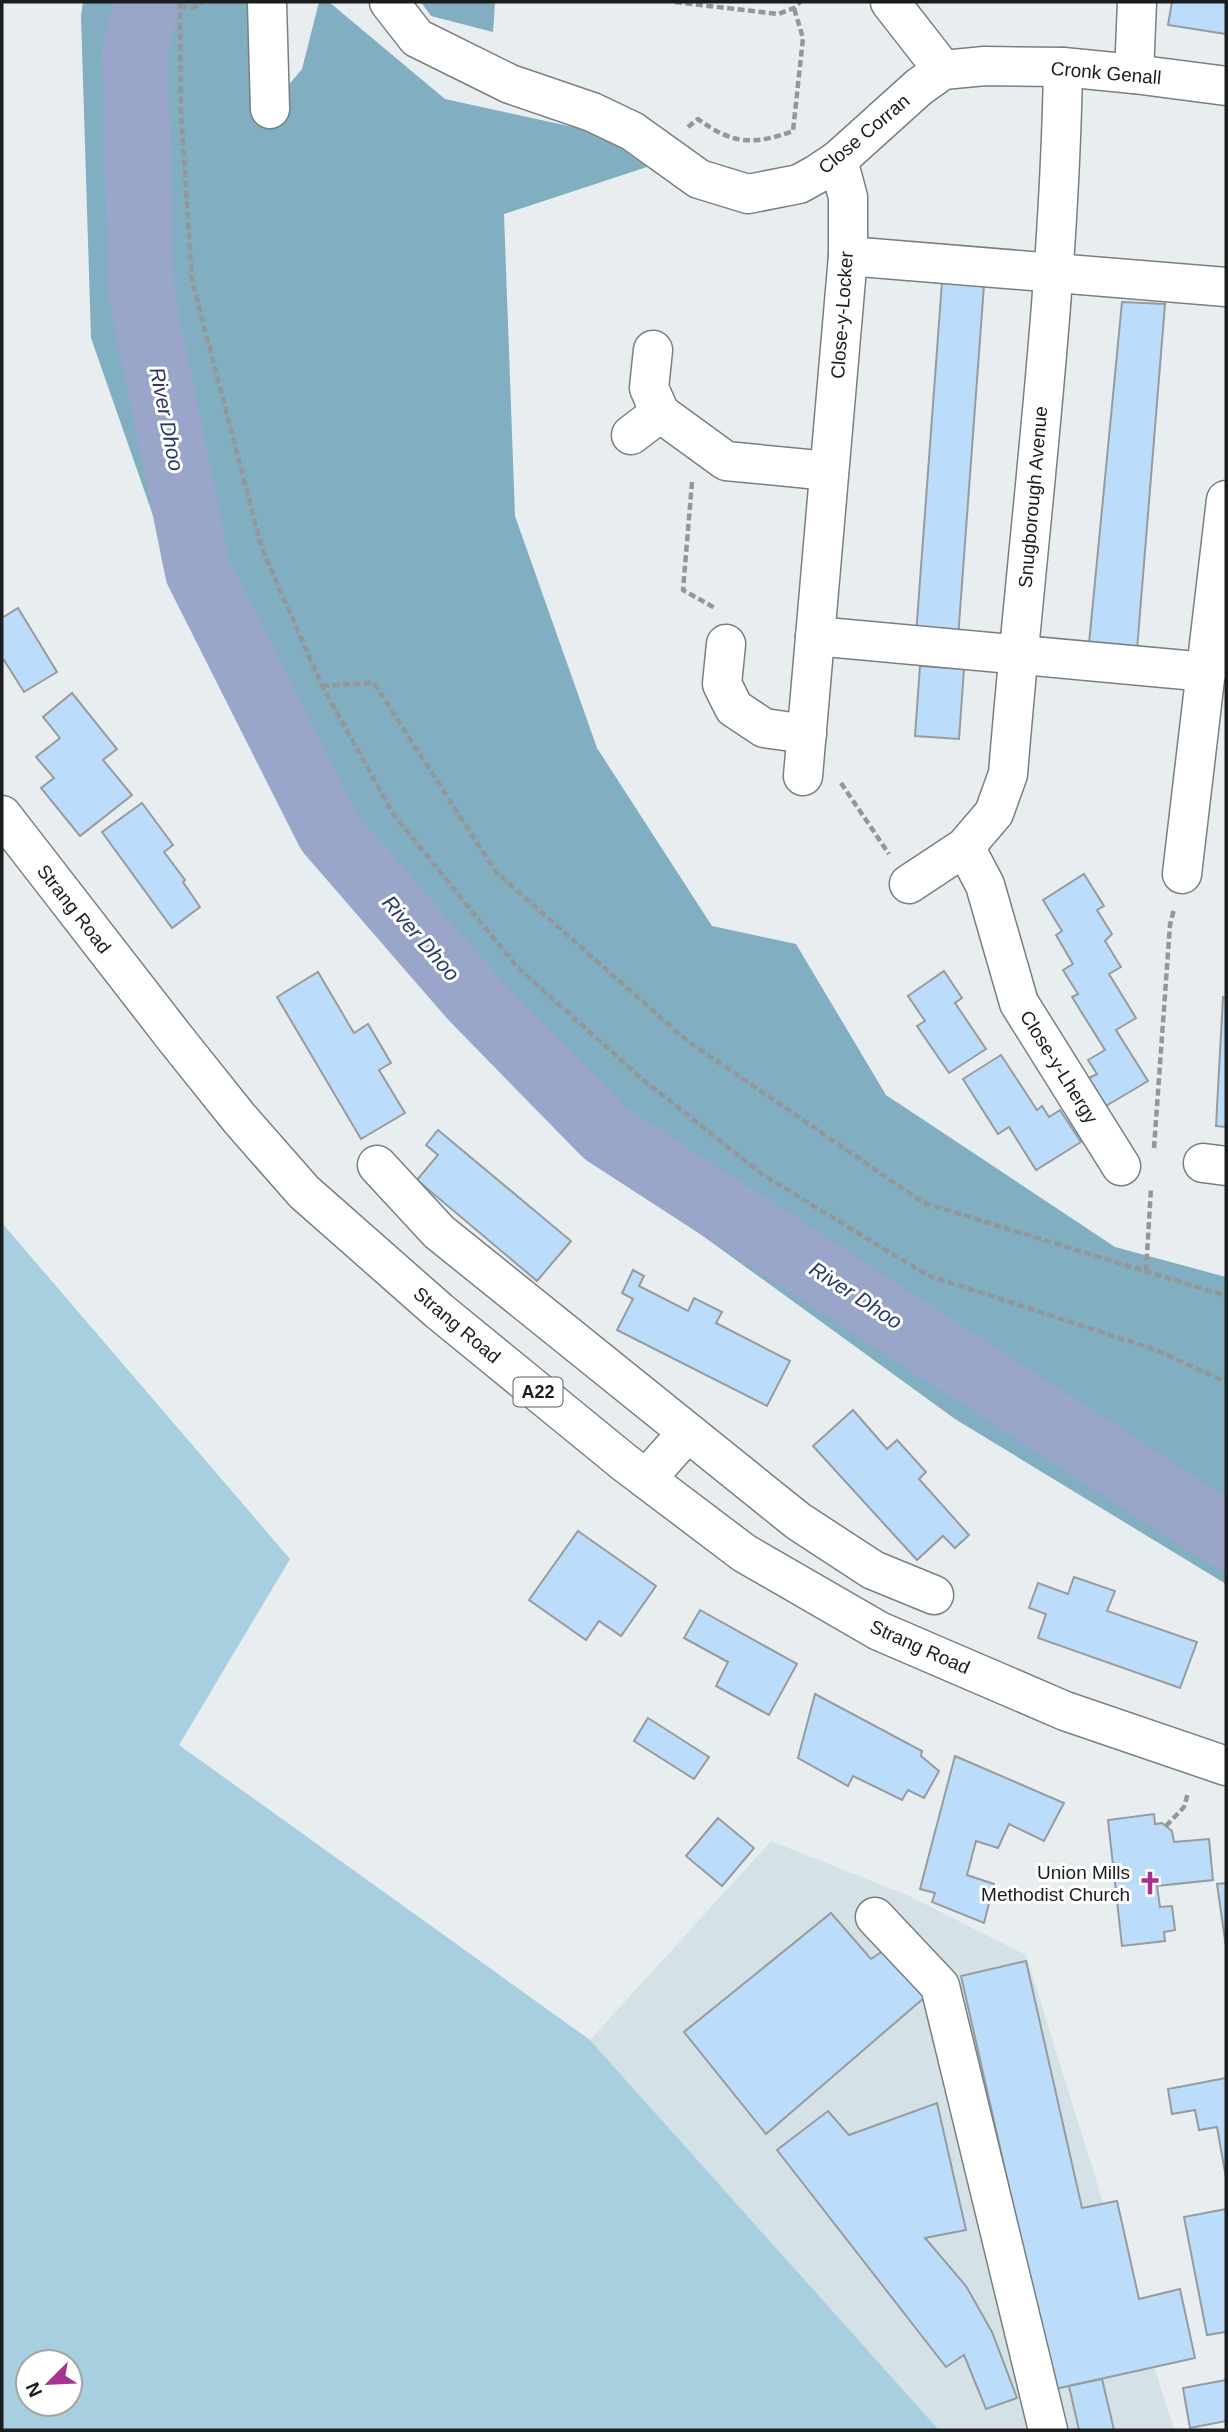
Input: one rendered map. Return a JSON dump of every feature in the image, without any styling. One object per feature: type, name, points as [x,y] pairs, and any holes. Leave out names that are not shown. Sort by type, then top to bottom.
[{"type":"street","points":[[267,2],[270,108]]},
{"type":"street","name":"Close Corran","points":[[389,2],[417,38],[510,84],[592,112],[632,131],[699,179],[748,194],[799,184],[838,160],[919,87],[943,70]]},
{"type":"street","points":[[890,2],[943,70]]},
{"type":"street","points":[[1134,74],[1137,2]]},
{"type":"street","name":"Cronk Genall","points":[[943,70],[985,66],[1063,67],[1226,86]]},
{"type":"street","name":"Snugborough Avenue","points":[[909,884],[965,846],[994,813],[1008,774],[1054,273],[1062,152],[1063,67]]},
{"type":"street","name":"Close-y-Locker","points":[[803,776],[848,256],[848,197],[838,160]]},
{"type":"street","points":[[848,256],[1226,288]]},
{"type":"street","points":[[653,350],[646,424],[695,439],[726,461],[829,471]]},
{"type":"street","points":[[1182,874],[1226,500]]},
{"type":"street","points":[[815,636],[1207,672]]},
{"type":"street","points":[[726,645],[722,684],[734,708],[764,728],[807,734]]},
{"type":"street","name":"Strang Road","points":[[2,815],[239,1118],[304,1192],[439,1311],[646,1479],[744,1553],[879,1631],[1065,1711],[1226,1766]]},
{"type":"street","name":"Close-y-Lhergy","points":[[965,846],[985,885],[1019,1003],[1137,1163]]},
{"type":"street","points":[[377,1165],[439,1231],[798,1521],[873,1570],[933,1595]]},
{"type":"street","points":[[646,1479],[688,1433]]},
{"type":"street","points":[[875,1917],[940,1986],[1048,2430]]},
{"type":"path","points":[[203,2],[194,7],[180,5],[181,112],[192,280],[262,549],[322,686],[394,815],[517,967],[641,1078],[763,1175],[927,1275],[1156,1350],[1226,1382]]},
{"type":"path","points":[[675,2],[778,14],[794,8],[800,2]]},
{"type":"path","points":[[659,150],[698,119],[726,135],[750,142],[767,141],[793,131],[803,38],[794,8]]},
{"type":"path","points":[[695,439],[683,590],[723,613],[743,632],[740,646],[726,645]]},
{"type":"path","points":[[322,686],[374,683],[496,872],[685,1039],[924,1203],[1226,1296]]},
{"type":"path","points":[[807,734],[909,884]]},
{"type":"path","points":[[1137,1163],[1170,925],[1182,874]]},
{"type":"path","points":[[1146,1271],[1152,1188]]},
{"type":"path","points":[[1166,1826],[1184,1807]]},
{"type":"shaded area","points":[[83,2],[250,2],[260,119],[302,69],[319,2],[329,2],[445,99],[600,133],[647,167],[504,214],[515,516],[597,748],[712,926],[796,944],[886,1095],[1115,1247],[1226,1277],[1226,1584],[955,1419],[652,1199],[367,905],[193,630],[91,338],[81,16]]},
{"type":"shaded area","points":[[421,2],[495,2],[493,32],[431,16]]},
{"type":"shaded area","points":[[2,1223],[290,1559],[179,1745],[590,2040],[939,2430],[2,2430]]},
{"type":"shaded area","points":[[771,1841],[909,1896],[1026,1955],[1174,2430],[939,2430],[590,2040]]},
{"type":"building","points":[[1172,2],[1226,2],[1226,34],[1168,25]]},
{"type":"building","points":[[942,282],[984,285],[958,638],[916,635]]},
{"type":"building","points":[[1122,302],[1165,304],[1137,650],[1089,644]]},
{"type":"building","points":[[18,608],[57,672],[24,692],[4,660],[2,662],[2,618]]},
{"type":"building","points":[[920,666],[964,669],[959,739],[915,736]]},
{"type":"building","points":[[72,693],[117,749],[103,760],[132,795],[80,836],[41,788],[54,778],[36,757],[60,738],[43,717]]},
{"type":"building","points":[[142,803],[173,845],[164,852],[185,880],[183,882],[200,907],[172,928],[102,832]]},
{"type":"building","points":[[1084,874],[1104,906],[1097,910],[1112,934],[1105,941],[1121,967],[1109,974],[1136,1018],[1116,1030],[1148,1081],[1106,1106],[1089,1078],[1097,1074],[1088,1060],[1105,1050],[1072,997],[1078,994],[1063,970],[1073,964],[1056,935],[1062,931],[1043,900]]},
{"type":"building","points":[[944,971],[962,998],[955,1003],[986,1049],[949,1073],[917,1026],[925,1021],[908,996]]},
{"type":"building","points":[[318,972],[354,1033],[368,1024],[391,1063],[379,1070],[405,1113],[361,1139],[277,997]]},
{"type":"building","points":[[1223,997],[1226,998],[1226,1127],[1216,1126]]},
{"type":"building","points":[[1001,1055],[1037,1110],[1042,1106],[1049,1117],[1060,1110],[1081,1142],[1036,1170],[1009,1127],[998,1134],[963,1079]]},
{"type":"building","points":[[438,1130],[571,1241],[537,1281],[417,1180],[438,1155],[426,1145]]},
{"type":"building","points":[[633,1270],[644,1276],[639,1286],[688,1311],[694,1298],[722,1312],[716,1323],[790,1361],[767,1406],[617,1330],[633,1299],[622,1293]]},
{"type":"building","points":[[853,1410],[887,1449],[897,1440],[926,1472],[919,1479],[969,1535],[955,1548],[943,1536],[917,1560],[813,1446]]},
{"type":"building","points":[[578,1531],[656,1586],[621,1636],[599,1621],[586,1640],[529,1600]]},
{"type":"building","points":[[1074,1577],[1115,1591],[1107,1611],[1197,1642],[1180,1688],[1038,1638],[1046,1614],[1029,1608],[1038,1583],[1068,1594]]},
{"type":"building","points":[[700,1610],[797,1664],[769,1715],[716,1686],[728,1662],[684,1638]]},
{"type":"building","points":[[815,1694],[922,1751],[921,1756],[939,1771],[924,1798],[908,1790],[902,1800],[853,1776],[848,1786],[798,1758]]},
{"type":"building","points":[[648,1718],[709,1757],[694,1779],[634,1741]]},
{"type":"building","points":[[955,1756],[1064,1803],[1044,1841],[1009,1824],[998,1848],[976,1841],[967,1875],[994,1884],[984,1923],[932,1902],[935,1893],[920,1889]]},
{"type":"building","name":"Union Mills Methodist Church","points":[[1154,1814],[1155,1824],[1162,1823],[1172,1831],[1174,1842],[1209,1839],[1213,1880],[1157,1886],[1160,1907],[1172,1906],[1175,1930],[1164,1932],[1165,1941],[1122,1946],[1108,1820]]},
{"type":"building","points":[[718,1818],[754,1848],[722,1886],[686,1856]]},
{"type":"building","points":[[1226,1883],[1226,1947],[1217,1884]]},
{"type":"building","points":[[831,1913],[871,1959],[887,1948],[925,1997],[766,2134],[684,2032]]},
{"type":"building","points":[[1026,1961],[1082,2208],[1117,2201],[1139,2299],[1180,2289],[1195,2358],[1055,2389],[961,1976]]},
{"type":"building","points":[[1226,2078],[1226,2178],[1217,2127],[1199,2130],[1195,2110],[1172,2114],[1168,2089]]},
{"type":"building","points":[[937,2103],[966,2230],[925,2238],[966,2286],[992,2332],[1017,2398],[986,2409],[964,2355],[946,2367],[777,2150],[828,2111],[849,2135]]},
{"type":"building","points":[[1226,2209],[1226,2332],[1207,2335],[1184,2217]]},
{"type":"building","points":[[1102,2379],[1114,2430],[1079,2430],[1069,2386]]},
{"type":"building","points":[[1226,2380],[1226,2421],[1190,2428],[1183,2388]]},
{"type":"waterway","name":"River Dhoo","points":[[147,2],[135,50],[141,291],[198,572],[329,832],[473,998],[605,1133],[1226,1536]]},
{"type":"place","name":"Union Mills Methodist Church","points":[[1150,1883]]}]
